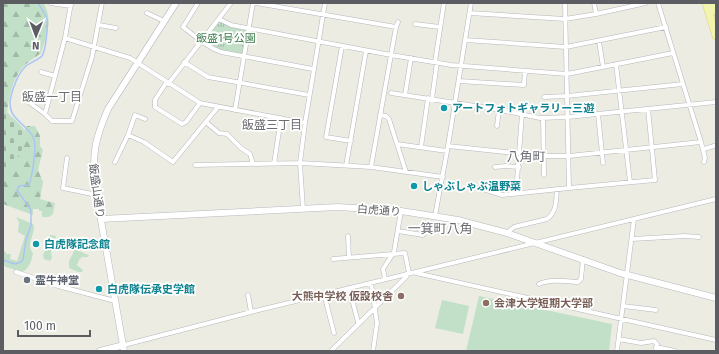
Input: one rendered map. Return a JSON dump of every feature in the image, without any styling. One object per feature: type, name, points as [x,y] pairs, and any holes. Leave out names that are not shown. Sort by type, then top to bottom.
[{"type":"main road","points":[[706,3],[716,36]]},
{"type":"main road","points":[[713,3],[716,12]]},
{"type":"street","points":[[45,114],[65,38],[71,5],[50,3]]},
{"type":"street","points":[[30,103],[52,121],[72,121],[94,48],[102,3]]},
{"type":"street","name":"飯盛山通り","points":[[124,348],[97,195],[93,162],[96,139],[108,109],[176,3]]},
{"type":"street","points":[[198,3],[183,27],[201,41],[217,50],[313,69]]},
{"type":"street","points":[[200,104],[186,122],[182,124],[154,104],[155,100],[167,83],[231,3]]},
{"type":"street","points":[[235,110],[255,3],[396,27]]},
{"type":"street","points":[[303,209],[300,164],[313,69],[325,3]]},
{"type":"street","points":[[421,147],[436,62],[443,3]]},
{"type":"street","points":[[435,216],[456,103],[471,3]]},
{"type":"street","points":[[565,3],[569,188]]},
{"type":"street","points":[[594,3],[596,14]]},
{"type":"street","points":[[470,13],[566,19],[596,14],[626,5],[646,3]]},
{"type":"street","points":[[658,3],[704,149],[704,162]]},
{"type":"street","points":[[147,13],[164,21]]},
{"type":"street","points":[[219,19],[226,24],[249,29],[391,55],[461,66],[567,74],[673,53]]},
{"type":"street","points":[[371,167],[398,22]]},
{"type":"street","points":[[415,24],[440,27]]},
{"type":"street","points":[[99,25],[116,28]]},
{"type":"street","points":[[465,40],[566,47],[666,27]]},
{"type":"street","points":[[65,38],[130,58],[200,104],[305,123]]},
{"type":"street","points":[[598,41],[603,67]]},
{"type":"street","points":[[342,46],[326,137],[351,141]]},
{"type":"street","points":[[346,166],[366,50]]},
{"type":"street","points":[[405,95],[411,58]]},
{"type":"street","points":[[184,62],[208,77],[309,96]]},
{"type":"street","points":[[616,64],[623,111],[630,182]]},
{"type":"street","points":[[459,81],[524,85],[525,70]]},
{"type":"street","points":[[41,72],[55,76]]},
{"type":"street","points":[[544,97],[683,84]]},
{"type":"street","points":[[391,93],[544,118],[568,117],[716,102]]},
{"type":"street","points":[[128,135],[144,142],[173,162],[207,123],[218,107]]},
{"type":"street","points":[[486,190],[502,195],[655,180],[648,109]]},
{"type":"street","points":[[497,126],[499,110]]},
{"type":"street","points":[[516,193],[522,114]]},
{"type":"street","points":[[598,114],[603,163]]},
{"type":"street","points":[[115,162],[128,135],[135,115],[145,119]]},
{"type":"street","points":[[380,115],[389,118],[406,172]]},
{"type":"street","points":[[274,164],[281,118]]},
{"type":"street","points":[[544,118],[544,175]]},
{"type":"street","points":[[207,123],[219,133],[227,134],[241,148],[250,154],[253,164]]},
{"type":"street","points":[[397,144],[544,156],[569,156],[701,142]]},
{"type":"street","points":[[704,149],[714,146]]},
{"type":"street","points":[[67,158],[63,188],[97,195]]},
{"type":"street","points":[[195,165],[300,164],[371,167],[443,177]]},
{"type":"street","points":[[495,167],[519,167]]},
{"type":"street","points":[[507,233],[514,227],[547,219],[551,216],[556,204],[557,189]]},
{"type":"street","points":[[100,351],[124,348],[251,312],[716,199]]},
{"type":"street","name":"白虎通り","points":[[101,219],[303,209],[356,208],[401,211],[435,216],[507,233],[626,274],[716,298]]},
{"type":"street","points":[[385,279],[383,269],[393,255],[401,211]]},
{"type":"street","points":[[617,351],[634,219]]},
{"type":"street","points":[[398,231],[423,235]]},
{"type":"street","points":[[348,236],[349,258]]},
{"type":"street","points":[[632,239],[685,236],[699,237]]},
{"type":"street","points":[[333,259],[405,253],[410,273]]},
{"type":"street","points":[[539,284],[543,282],[557,281],[578,282],[581,280],[583,259]]},
{"type":"street","points":[[16,272],[58,286],[115,301]]},
{"type":"street","points":[[331,351],[410,273]]},
{"type":"street","points":[[410,273],[716,340]]},
{"type":"street","points":[[371,283],[377,323],[373,351]]},
{"type":"street","points":[[350,288],[358,322]]},
{"type":"street","points":[[324,294],[334,333]]},
{"type":"street","points":[[248,295],[251,312]]},
{"type":"street","points":[[623,306],[656,310]]},
{"type":"street","points":[[619,339],[641,342],[654,341],[657,344],[656,349],[674,351]]},
{"type":"green space","points":[[3,3],[43,3],[49,21],[47,35],[41,53],[27,63],[19,72],[12,89],[7,113],[3,114]]},
{"type":"green space","name":"飯盛1号公園","points":[[219,21],[227,25],[247,30],[243,54],[220,50],[203,41]]},
{"type":"green space","points":[[7,112],[22,126],[25,131],[26,140],[22,150],[10,168],[3,168],[3,113]]},
{"type":"green space","points":[[27,126],[35,126],[40,136],[40,146],[43,150],[38,170],[43,182],[40,199],[55,203],[53,214],[49,217],[42,217],[42,211],[39,211],[39,209],[33,209],[33,215],[3,204],[3,168]]},
{"type":"green space","points":[[16,217],[33,224],[34,227],[30,244],[33,253],[32,258],[28,267],[22,272],[6,267],[3,264],[3,249],[7,254],[11,254],[10,259],[17,261],[25,236],[18,232],[19,222]]},
{"type":"green space","points":[[50,235],[56,236],[51,252],[52,258],[50,261],[44,259],[43,256]]},
{"type":"green space","points":[[75,249],[89,256],[82,257],[79,260],[77,265],[83,270],[82,272],[69,268],[69,261]]},
{"type":"green space","name":"会津大学短期大学部","points":[[479,296],[612,324],[609,351],[466,351]]},
{"type":"green space","points":[[442,300],[469,306],[463,334],[435,328]]},
{"type":"waterway","points":[[3,260],[15,264],[23,260],[26,240],[31,225],[31,210],[17,190],[19,186],[29,185],[34,162],[35,143],[31,133],[14,116],[10,104],[13,88],[21,72],[26,66],[39,59],[45,49],[47,19],[38,3]]},
{"type":"place","name":"アートフォトギャラリー三遊","points":[[444,108]]},
{"type":"place","name":"しゃぶしゃぶ温野菜","points":[[414,186]]},
{"type":"place","name":"白虎隊記念館","points":[[36,244]]},
{"type":"place","name":"霊牛神堂","points":[[27,280]]},
{"type":"place","name":"白虎隊伝承史学館","points":[[99,289]]},
{"type":"place","name":"大熊中学校 仮設校舎","points":[[401,296]]},
{"type":"place","name":"会津大学短期大学部","points":[[486,303]]},
{"type":"district","name":"飯盛一丁目","points":[[52,97]]},
{"type":"district","name":"飯盛三丁目","points":[[272,125]]},
{"type":"district","name":"八角町","points":[[526,156]]},
{"type":"district","name":"一箕町八角","points":[[440,228]]}]
